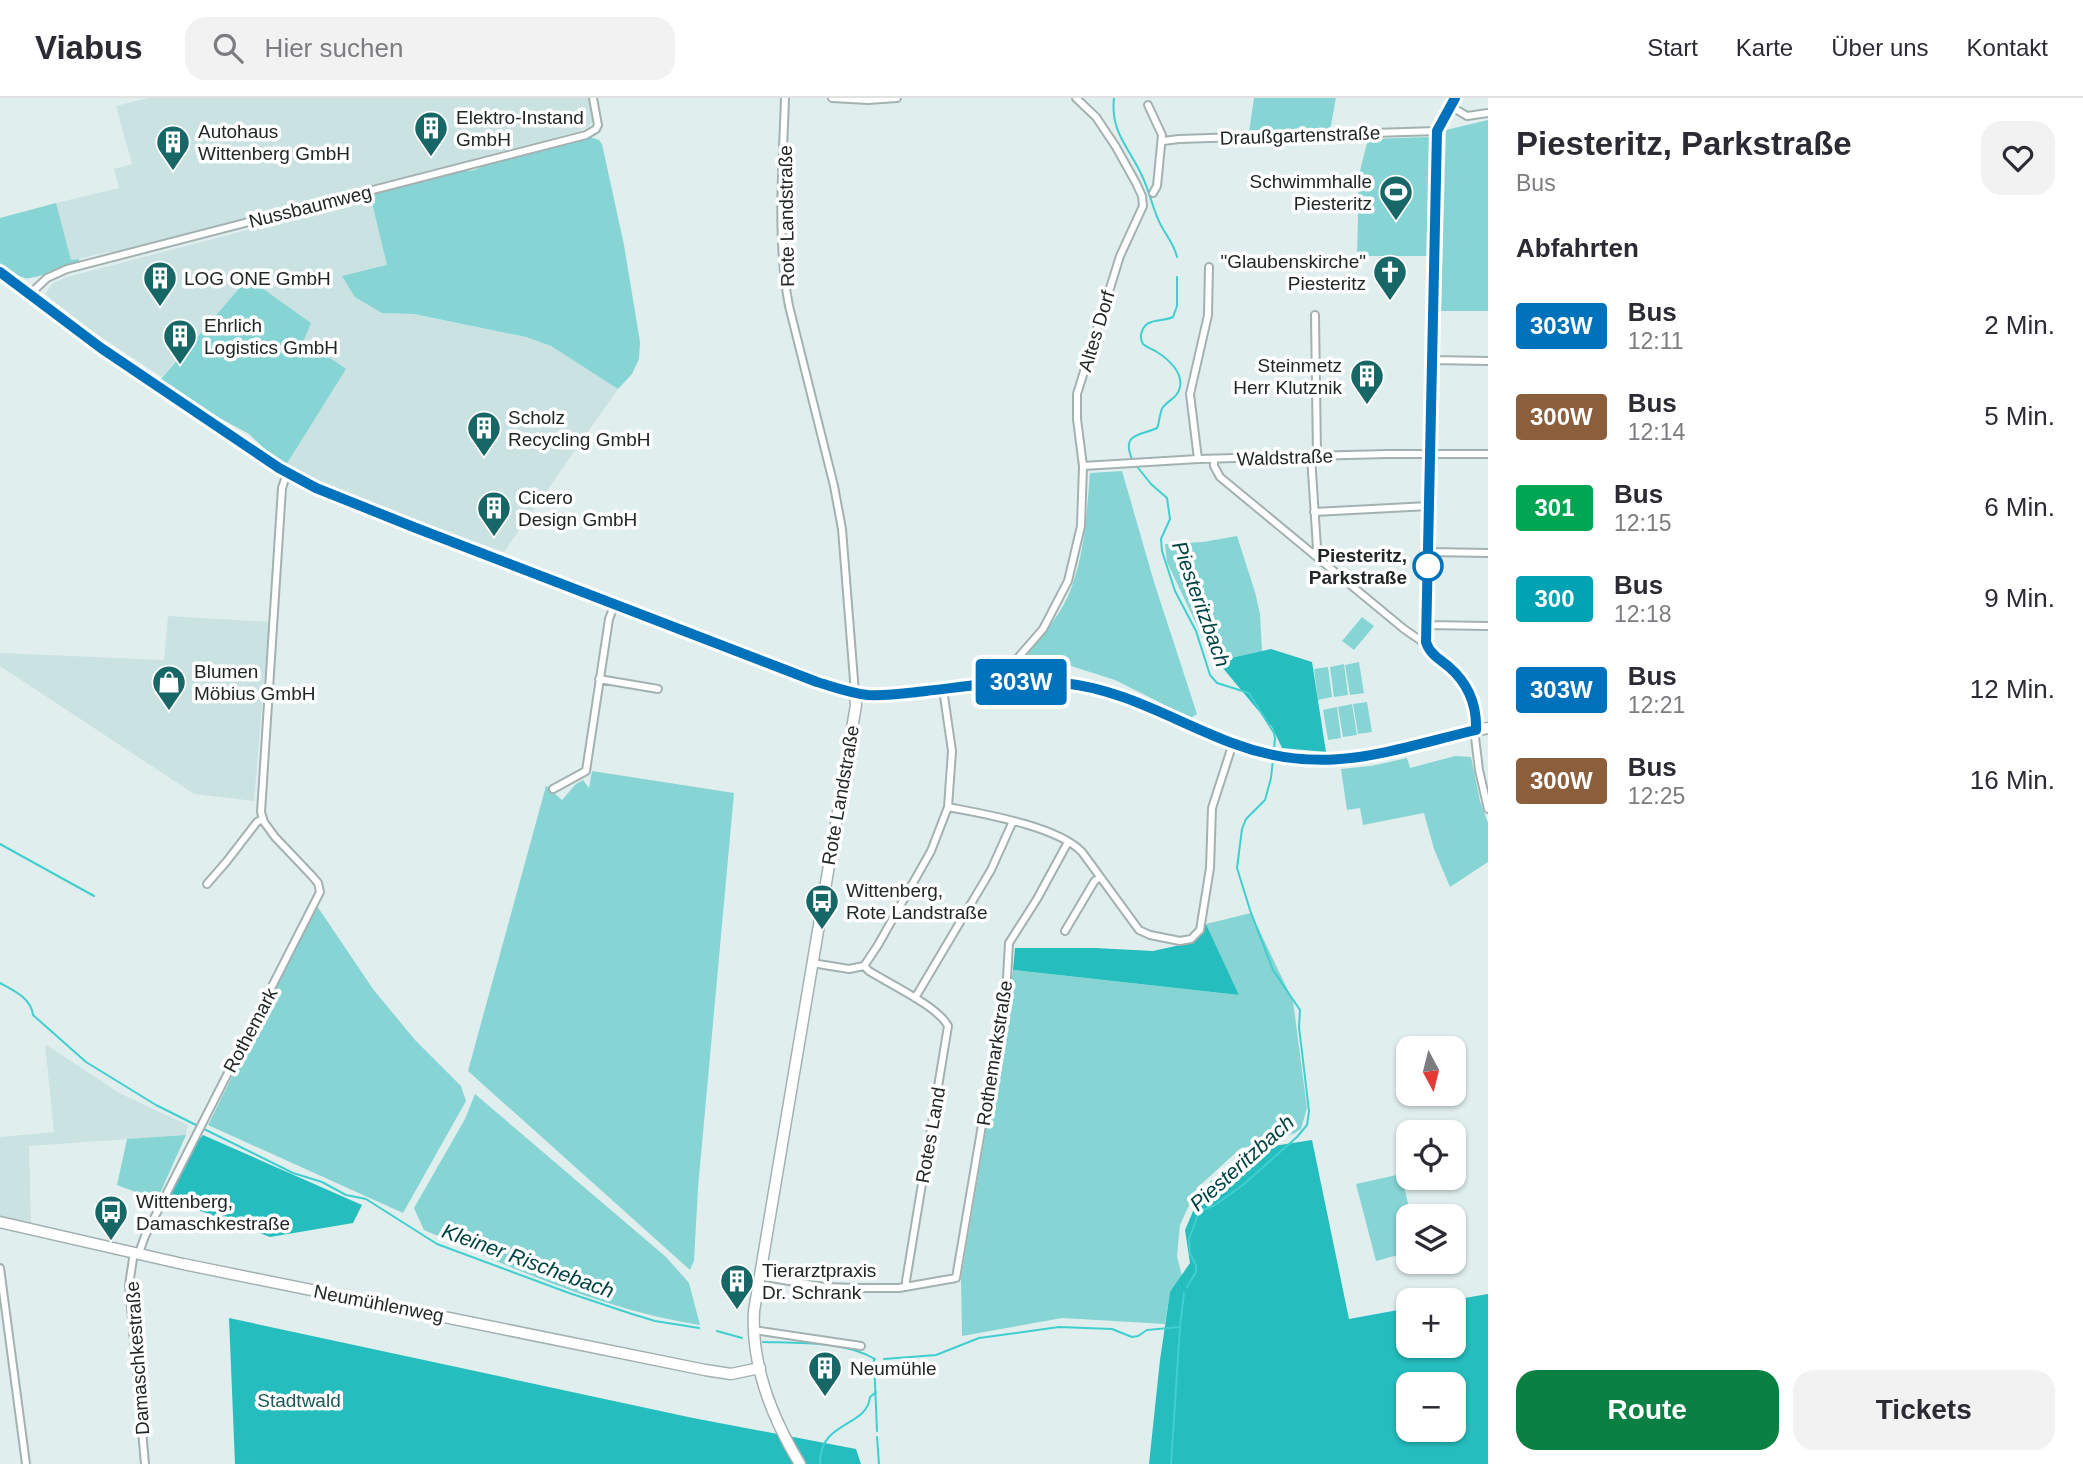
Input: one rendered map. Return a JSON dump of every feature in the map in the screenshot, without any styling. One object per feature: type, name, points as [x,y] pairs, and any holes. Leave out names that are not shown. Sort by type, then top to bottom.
[{"type":"street","name":"Nussbaumweg","points":[[30,294],[47,278],[67,269],[586,135],[596,129],[598,120],[593,98]]},
{"type":"street","name":"Rote Landstraße","points":[[785,98],[783,189],[786,284],[842,529],[856,705],[760,1276],[754,1330],[760,1368],[777,1422],[800,1464]]},
{"type":"street","points":[[832,98],[897,98]]},
{"type":"street","name":"Altes Dorf","points":[[1076,98],[1091,112],[1109,136],[1129,169],[1143,201],[1142,210],[1116,266],[1077,394],[1083,466]]},
{"type":"street","points":[[1427,645],[1437,131],[1455,98]]},
{"type":"street","points":[[1148,105],[1163,141],[1157,187],[1153,193]]},
{"type":"street","points":[[1450,106],[1467,116],[1488,113]]},
{"type":"street","name":"Draußgartenstraße","points":[[1163,141],[1437,131]]},
{"type":"street","points":[[1198,459],[1190,394],[1207,323],[1209,267]]},
{"type":"street","points":[[0,272],[106,352],[287,473],[316,488],[817,682],[855,693],[890,694],[1028,681],[1077,685],[1125,697],[1233,743],[1266,753],[1317,760],[1364,757],[1488,727]]},
{"type":"street","points":[[1314,555],[1317,548],[1314,512],[1315,315]]},
{"type":"street","points":[[1432,360],[1488,361]]},
{"type":"street","name":"Waldstraße","points":[[1083,466],[1198,459],[1488,454]]},
{"type":"street","points":[[1213,459],[1220,477],[1427,645],[1432,653],[1465,683],[1475,714],[1480,781],[1488,809]]},
{"type":"street","points":[[1004,674],[1043,629],[1068,581],[1081,526],[1083,466]]},
{"type":"street","points":[[206,884],[262,819],[281,501],[287,473]]},
{"type":"street","points":[[1314,512],[1429,506]]},
{"type":"street","points":[[1428,552],[1488,553]]},
{"type":"street","points":[[553,789],[586,771],[610,614],[615,603]]},
{"type":"street","points":[[1426,625],[1488,626]]},
{"type":"street","points":[[599,679],[658,689]]},
{"type":"street","points":[[812,963],[849,969],[864,965],[931,851],[948,807],[952,751],[943,689]]},
{"type":"street","points":[[948,807],[1013,821],[1068,842],[1082,852],[1136,927],[1144,933],[1186,941],[1196,935],[1202,923],[1210,869],[1212,808],[1233,743]]},
{"type":"street","name":"Rothemark","points":[[136,1253],[320,892],[318,883],[262,819]]},
{"type":"street","points":[[915,998],[985,880],[1013,821]]},
{"type":"street","name":"Rothemarkstraße","points":[[906,1287],[956,1278],[1007,978],[1008,948],[1068,842]]},
{"type":"street","points":[[1065,931],[1099,877]]},
{"type":"street","name":"Rotes Land","points":[[864,965],[869,971],[944,1019],[948,1030],[906,1287]]},
{"type":"street","name":"Neumühlenweg","points":[[0,1222],[136,1253],[721,1373],[740,1373],[760,1368]]},
{"type":"street","name":"Damaschkestraße","points":[[136,1253],[129,1285],[145,1464]]},
{"type":"street","points":[[0,1268],[26,1464]]},
{"type":"street","points":[[760,1276],[824,1286],[869,1289],[906,1287]]},
{"type":"street","points":[[754,1330],[861,1346]]},
{"type":"shaded area","points":[[148,98],[588,98],[593,117],[592,123],[580,131],[116,252],[71,261],[56,203],[119,188],[114,169],[132,164],[116,106]]},
{"type":"shaded area","points":[[1254,98],[1336,98],[1330,130],[1249,132]]},
{"type":"shaded area","points":[[1488,120],[1488,311],[1441,311],[1446,130]]},
{"type":"shaded area","points":[[590,137],[602,144],[624,245],[640,342],[639,359],[632,374],[618,389],[551,346],[526,337],[414,314],[382,313],[355,297],[342,276],[387,265],[370,195],[463,170],[474,170]]},
{"type":"shaded area","points":[[1430,137],[1427,256],[1357,256],[1359,175],[1368,139]]},
{"type":"shaded area","points":[[370,198],[388,265],[383,313],[414,314],[526,337],[551,346],[618,389],[504,552],[440,530],[309,478],[286,465],[345,369],[304,340],[311,323],[248,278],[162,377],[89,329],[45,294],[53,283],[67,277]]},
{"type":"shaded area","points":[[56,203],[71,260],[79,261],[43,275],[30,278],[18,276],[0,263],[0,218]]},
{"type":"shaded area","points":[[248,278],[311,323],[304,340],[346,369],[286,465],[249,434],[161,379]]},
{"type":"shaded area","points":[[1122,471],[1154,582],[1197,714],[1191,718],[1115,680],[1071,666],[1022,673],[1017,667],[1068,597],[1083,544],[1090,473]]},
{"type":"shaded area","points":[[1237,536],[1260,614],[1262,651],[1217,661],[1201,634],[1167,562],[1165,544],[1203,542]]},
{"type":"shaded area","points":[[168,616],[269,622],[254,801],[194,794],[0,666],[0,653],[164,660]]},
{"type":"shaded area","points":[[1362,617],[1374,626],[1354,650],[1342,641]]},
{"type":"shaded area","points":[[1359,662],[1364,693],[1350,695],[1345,665]]},
{"type":"shaded area","points":[[1344,664],[1348,695],[1334,697],[1330,667]]},
{"type":"shaded area","points":[[1328,667],[1332,697],[1318,700],[1314,669]]},
{"type":"shaded area","points":[[1367,702],[1372,732],[1358,734],[1353,704]]},
{"type":"shaded area","points":[[1352,704],[1357,735],[1343,737],[1338,707]]},
{"type":"shaded area","points":[[1337,707],[1341,738],[1328,740],[1323,710]]},
{"type":"shaded area","points":[[1455,756],[1471,757],[1480,801],[1488,823],[1488,862],[1450,887],[1434,849],[1424,813],[1363,825],[1360,808],[1347,810],[1341,769],[1407,758],[1410,768]]},
{"type":"shaded area","points":[[592,771],[734,793],[698,1188],[694,1261],[690,1270],[468,1071],[546,786],[555,790],[555,794],[562,800],[583,780],[589,788]]},
{"type":"shaded area","points":[[317,906],[373,989],[415,1040],[461,1086],[466,1101],[403,1213],[208,1125]]},
{"type":"shaded area","points":[[1251,913],[1293,1001],[1307,1108],[1301,1129],[1265,1144],[1241,1148],[1197,1188],[1180,1225],[1177,1256],[1183,1280],[1170,1292],[1165,1324],[1062,1318],[962,1336],[961,1279],[1013,970],[1239,995],[1206,924]]},
{"type":"shaded area","points":[[45,1044],[119,1093],[188,1125],[186,1135],[29,1146],[31,1224],[0,1217],[0,1137],[54,1132]]},
{"type":"shaded area","points":[[475,1094],[666,1257],[689,1283],[700,1325],[628,1309],[559,1286],[424,1230],[414,1208],[465,1119]]},
{"type":"shaded area","points":[[186,1135],[157,1200],[117,1185],[127,1139]]},
{"type":"shaded area","points":[[1396,1175],[1396,1190],[1405,1190],[1408,1204],[1396,1204],[1396,1256],[1376,1261],[1356,1184]]},
{"type":"green space","points":[[1271,649],[1312,662],[1326,752],[1282,748],[1272,727],[1217,661]]},
{"type":"green space","points":[[1206,924],[1239,995],[1013,970],[1015,948],[1153,951],[1194,942]]},
{"type":"green space","points":[[203,1135],[362,1205],[353,1223],[270,1237],[169,1199]]},
{"type":"green space","points":[[1312,1140],[1349,1319],[1396,1310],[1396,1358],[1466,1358],[1466,1298],[1488,1294],[1488,1464],[1149,1464],[1170,1292],[1190,1263],[1185,1230],[1203,1188],[1248,1150]]},
{"type":"green space","name":"Stadtwald","points":[[229,1318],[693,1418],[856,1449],[861,1464],[235,1464]]},
{"type":"waterway","name":"Piesteritzbach","points":[[1114,98],[1118,131],[1138,167],[1158,219],[1177,257]]},
{"type":"waterway","name":"Piesteritzbach","points":[[1132,459],[1129,451],[1131,440],[1157,428],[1163,407],[1180,387],[1174,366],[1143,344],[1141,336],[1147,324],[1173,317],[1177,306],[1177,277]]},
{"type":"waterway","name":"Piesteritzbach","points":[[1135,464],[1167,498],[1170,519],[1161,539],[1162,551],[1175,591],[1196,631],[1210,675],[1217,683],[1249,693],[1274,733],[1274,750]]},
{"type":"waterway","name":"Piesteritzbach","points":[[1187,1287],[1196,1272],[1196,1265],[1190,1254],[1189,1239],[1198,1215],[1244,1184],[1307,1125],[1309,1111],[1299,1027],[1300,1010],[1273,970],[1237,868],[1242,829],[1246,819],[1265,800],[1273,759]]},
{"type":"waterway","points":[[0,844],[94,896]]},
{"type":"waterway","name":"Kleiner Rischebach","points":[[0,983],[25,999],[33,1015],[86,1062],[156,1105],[196,1125]]},
{"type":"waterway","name":"Kleiner Rischebach","points":[[204,1129],[293,1173],[322,1182],[346,1195],[366,1199],[437,1244],[632,1314],[655,1321],[699,1328]]},
{"type":"waterway","name":"Piesteritzbach","points":[[1171,1464],[1184,1293]]},
{"type":"waterway","points":[[884,1359],[936,1355],[979,1338],[1059,1327],[1112,1329],[1132,1337],[1147,1330],[1180,1327]]},
{"type":"waterway","name":"Kleiner Rischebach","points":[[717,1331],[742,1338]]},
{"type":"waterway","name":"Kleiner Rischebach","points":[[763,1342],[836,1346],[875,1359]]},
{"type":"waterway","name":"Kleiner Rischebach","points":[[874,1360],[877,1431]]},
{"type":"waterway","points":[[820,1464],[827,1439],[861,1414],[870,1397],[876,1392]]},
{"type":"waterway","name":"Kleiner Rischebach","points":[[877,1437],[879,1464]]},
{"type":"bus line","name":"303W","points":[[0,272],[101,348],[300,481],[817,682],[850,692],[875,695],[1015,682],[1064,683],[1104,690],[1125,697],[1249,749],[1306,759],[1352,759],[1476,730],[1475,714],[1465,683],[1430,651],[1426,642],[1437,131],[1455,98]]},
{"type":"place","name":"Elektro-Instand GmbH","points":[[431,158]]},
{"type":"place","name":"Autohaus Wittenberg GmbH","points":[[173,172]]},
{"type":"place","name":"Schwimmhalle Piesteritz","points":[[1396,222]]},
{"type":"place","name":"\"Glaubenskirche\" Piesteritz","points":[[1390,302]]},
{"type":"place","name":"LOG ONE GmbH","points":[[160,308]]},
{"type":"place","name":"Ehrlich Logistics GmbH","points":[[180,366]]},
{"type":"place","name":"Steinmetz Herr Klutznik","points":[[1367,406]]},
{"type":"place","name":"Scholz Recycling GmbH","points":[[484,458]]},
{"type":"place","name":"Cicero Design GmbH","points":[[494,538]]},
{"type":"place","name":"Piesteritz, Parkstraße","points":[[1428,566]]},
{"type":"place","name":"Blumen Möbius GmbH","points":[[169,712]]},
{"type":"place","name":"Wittenberg, Rote Landstraße","points":[[822,931]]},
{"type":"place","name":"Wittenberg, Damaschkestraße","points":[[111,1242]]},
{"type":"place","name":"Tierarztpraxis Dr. Schrank","points":[[737,1311]]},
{"type":"place","name":"Neumühle","points":[[825,1398]]}]
